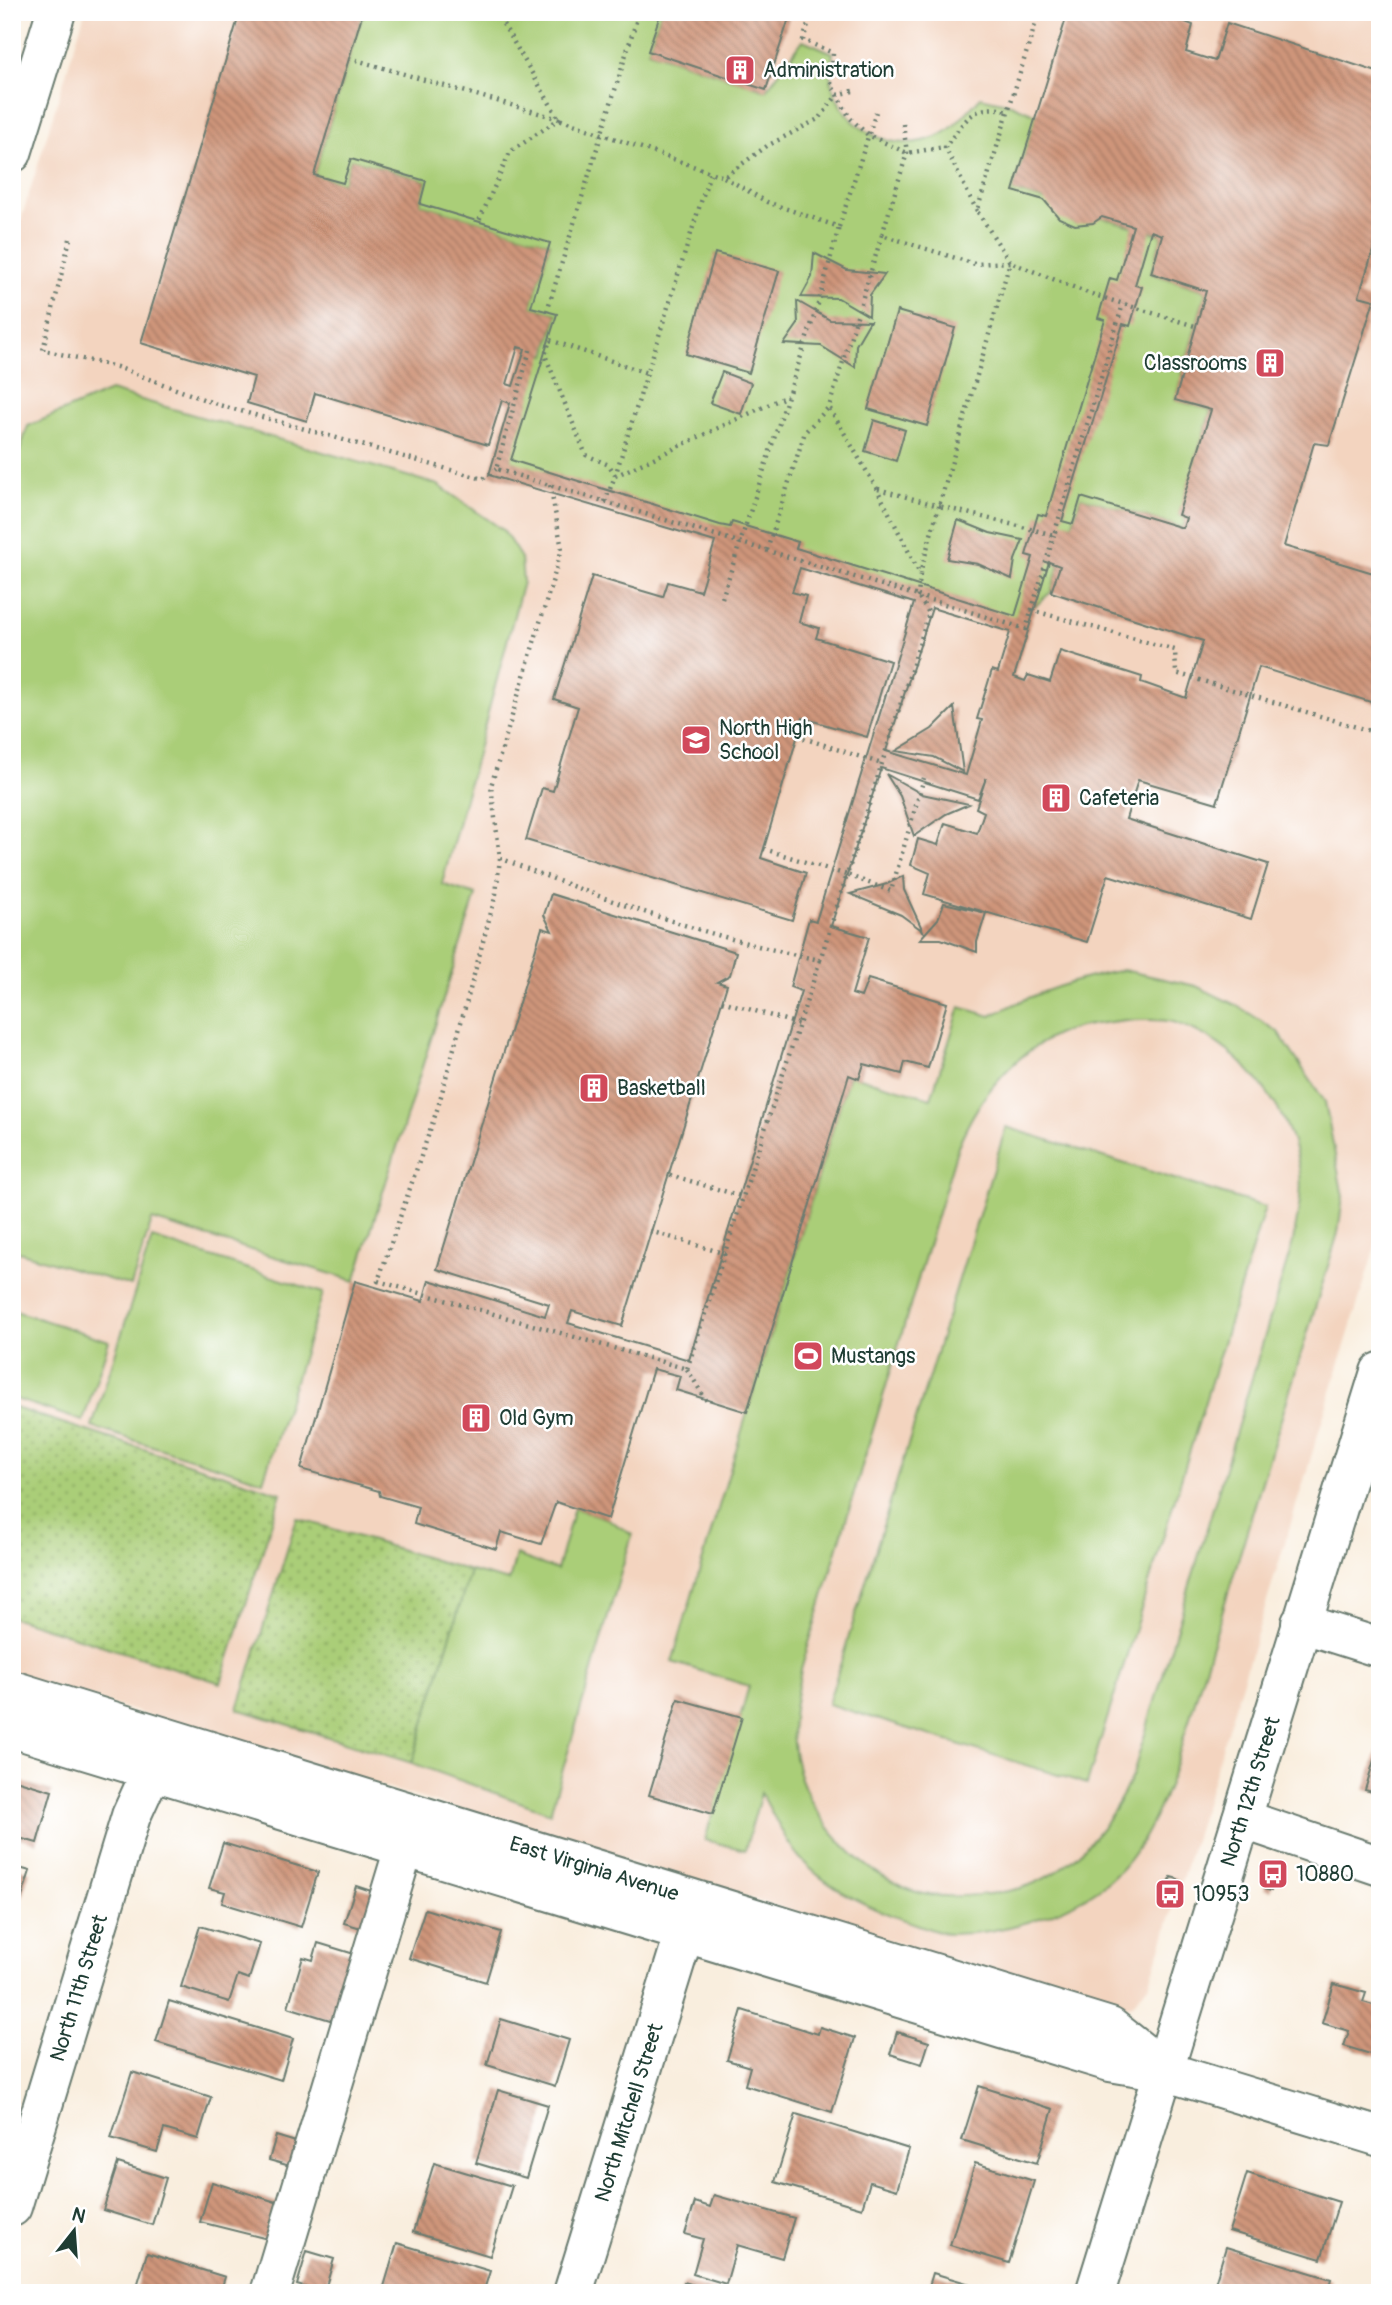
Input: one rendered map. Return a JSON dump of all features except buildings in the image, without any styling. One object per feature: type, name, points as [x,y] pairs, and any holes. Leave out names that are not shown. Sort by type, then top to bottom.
[{"type":"street","points":[[12,153],[56,12]]},
{"type":"street","name":"North 12th Street","points":[[1095,2293],[1379,1377]]},
{"type":"street","points":[[1301,1623],[1380,1648]]},
{"type":"street","name":"East Virginia Avenue","points":[[12,1690],[1110,2027],[1164,2071]]},
{"type":"street","name":"East Virginia Avenue","points":[[12,1728],[1110,2062],[1164,2071],[1380,2137]]},
{"type":"street","name":"North 11th Street","points":[[12,2207],[131,1816],[152,1770]]},
{"type":"street","points":[[1242,1819],[1380,1866]]},
{"type":"street","points":[[270,2293],[404,1848]]},
{"type":"street","name":"North Mitchell Street","points":[[573,2293],[684,1934]]},
{"type":"path","points":[[496,12],[559,119]]},
{"type":"path","points":[[547,311],[639,12]]},
{"type":"path","points":[[812,12],[803,40],[833,53],[831,84],[850,118],[867,135],[907,153],[945,147],[979,109],[991,106],[1008,111]]},
{"type":"path","points":[[977,211],[1039,12]]},
{"type":"path","points":[[349,58],[559,119],[724,177],[767,202],[839,227]]},
{"type":"path","points":[[724,177],[767,146],[820,118],[837,95],[857,90]]},
{"type":"path","points":[[722,598],[876,112]]},
{"type":"path","points":[[478,221],[510,152],[559,119]]},
{"type":"path","points":[[767,550],[805,432],[829,407],[907,153],[903,124]]},
{"type":"path","points":[[687,1370],[929,613],[918,596],[920,574],[1010,262],[977,211],[945,147]]},
{"type":"path","points":[[605,502],[710,173]]},
{"type":"path","points":[[882,235],[975,264],[1010,262],[1123,304],[1198,327]]},
{"type":"path","points":[[70,239],[43,350],[117,367],[219,405],[483,479],[496,469],[530,350]]},
{"type":"path","points":[[496,469],[1026,629],[1123,304]]},
{"type":"path","points":[[615,476],[609,465],[586,455],[545,355],[550,340],[647,373]]},
{"type":"path","points":[[615,476],[788,395]]},
{"type":"path","points":[[829,407],[877,489],[920,574]]},
{"type":"path","points":[[550,485],[562,549],[491,786],[500,858],[496,894],[438,1107],[378,1281],[687,1370],[708,1403]]},
{"type":"path","points":[[877,489],[1054,535]]},
{"type":"path","points":[[1031,610],[1175,650],[1176,673],[1380,734]]},
{"type":"path","points":[[797,736],[882,764]]},
{"type":"path","points":[[764,849],[891,891],[924,778]]},
{"type":"path","points":[[500,858],[607,901],[752,946],[820,960]]},
{"type":"path","points":[[722,1001],[798,1024]]},
{"type":"path","points":[[670,1175],[744,1197]]},
{"type":"path","points":[[650,1231],[726,1254]]},
{"type":"shaded area","name":"North High School","points":[[85,12],[1380,12],[1380,1231],[1162,1945],[1149,1984],[1133,2003],[1118,2010],[12,1674],[12,249]]},
{"type":"green space","points":[[363,12],[661,12],[648,51],[766,90],[803,40],[833,53],[831,82],[848,115],[873,135],[903,143],[919,142],[942,134],[981,97],[1011,104],[1037,115],[1013,191],[1162,235],[1151,273],[1206,291],[1175,400],[1211,410],[1179,515],[1186,518],[1183,528],[1081,497],[1051,592],[1031,610],[1026,629],[501,471],[530,350],[546,355],[557,314],[531,307],[550,243],[420,204],[426,181],[351,159],[343,183],[314,175]]},
{"type":"green space","points":[[110,391],[438,485],[503,530],[521,558],[523,582],[442,884],[476,895],[355,1281],[152,1220],[131,1286],[12,1250],[12,474],[28,426]]},
{"type":"green space","points":[[1123,970],[1196,986],[1238,1006],[1278,1032],[1325,1102],[1343,1197],[1338,1233],[1172,1776],[1144,1837],[1114,1877],[1067,1907],[1009,1927],[946,1934],[870,1907],[825,1880],[799,1857],[761,1793],[745,1850],[705,1840],[749,1686],[672,1662],[849,1075],[931,1098],[960,1007],[991,1016],[1071,982]],"holes":[[[1125,1020],[1167,1021],[1196,1031],[1218,1044],[1256,1078],[1284,1120],[1299,1167],[1300,1195],[1293,1242],[1133,1774],[1114,1810],[1074,1858],[1058,1870],[1021,1888],[953,1896],[916,1892],[893,1882],[852,1853],[834,1835],[807,1792],[798,1768],[792,1735],[801,1670],[958,1146],[988,1093],[1000,1077],[1030,1050],[1073,1029]]]},
{"type":"green space","points":[[1006,1127],[1265,1207],[1087,1784],[828,1704]]},
{"type":"green space","points":[[152,1238],[323,1293],[263,1481],[92,1427]]},
{"type":"green space","points":[[12,1310],[109,1341],[83,1421],[12,1398]]},
{"type":"green space","points":[[12,1407],[281,1493],[221,1683],[12,1617]]},
{"type":"green space","points":[[574,1508],[608,1519],[632,1535],[550,1813],[412,1763],[470,1571],[509,1581],[516,1555],[557,1570]]},
{"type":"green space","points":[[297,1518],[470,1571],[412,1763],[238,1709]]},
{"type":"place","name":"Administration","points":[[740,70]]},
{"type":"place","name":"Classrooms","points":[[1270,363]]},
{"type":"place","name":"North High School","points":[[696,740]]},
{"type":"place","name":"Cafeteria","points":[[1056,798]]},
{"type":"place","name":"Basketball","points":[[594,1088]]},
{"type":"place","name":"Mustangs","points":[[808,1356]]},
{"type":"place","name":"Old Gym","points":[[476,1418]]},
{"type":"place","name":"10880","points":[[1273,1874]]},
{"type":"place","name":"10953","points":[[1170,1894]]}]
